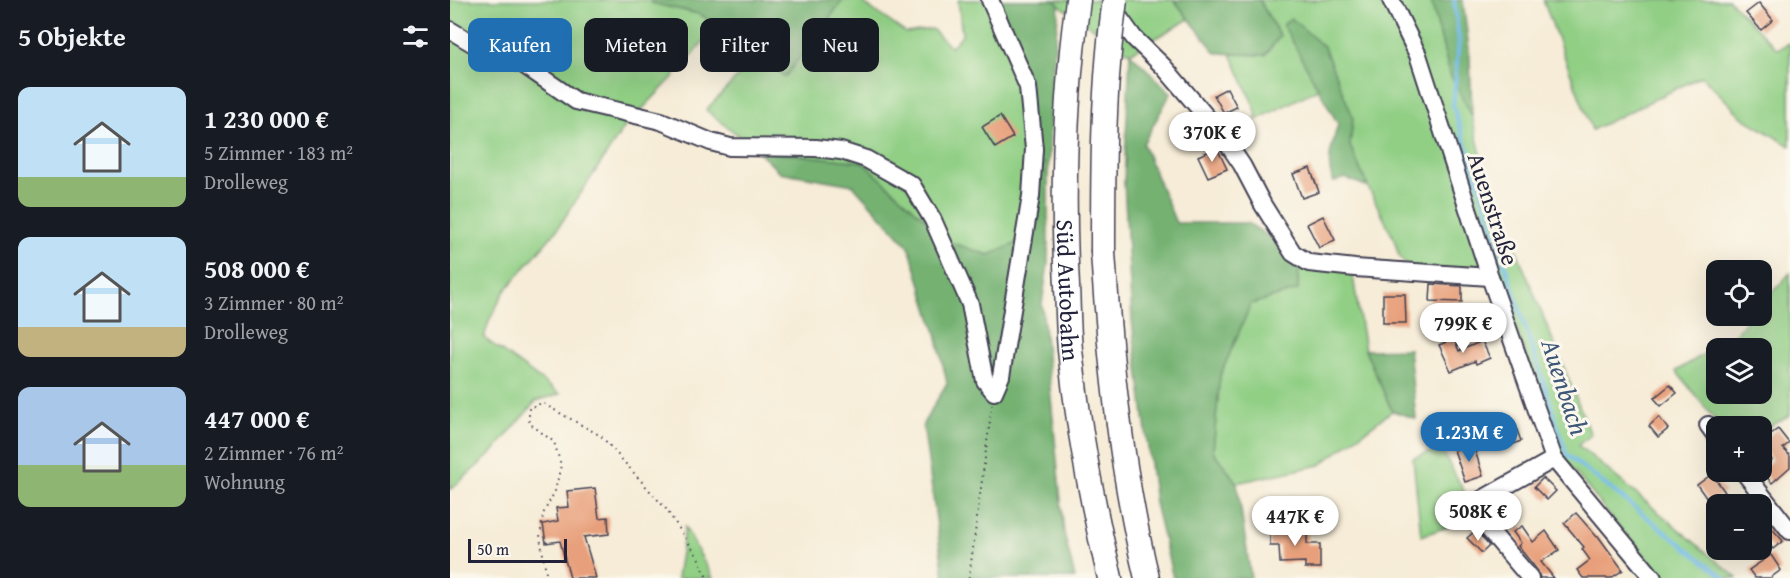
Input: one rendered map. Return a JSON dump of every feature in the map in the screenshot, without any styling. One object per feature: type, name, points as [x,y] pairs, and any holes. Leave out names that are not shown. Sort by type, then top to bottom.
[{"type":"highway","name":"Süd Autobahn","points":[[1078,0],[1066,139],[1065,239],[1070,348],[1080,430],[1094,511],[1110,578]]},
{"type":"highway","name":"Süd Autobahn","points":[[1115,0],[1103,135],[1103,252],[1108,342],[1120,437],[1136,531],[1147,578]]},
{"type":"street","points":[[450,30],[487,52],[524,65],[576,101],[661,121],[711,142],[730,147],[816,148],[841,151],[866,159],[912,185],[933,220],[970,304],[985,381],[994,392],[1001,376],[1031,196],[1034,149],[1028,87],[990,0]]},
{"type":"street","points":[[1107,0],[1134,38],[1170,73],[1221,134],[1242,165],[1263,205],[1293,253],[1309,263],[1490,277]]},
{"type":"street","name":"Auenstraße","points":[[1391,0],[1418,55],[1490,277],[1554,459],[1653,578]]},
{"type":"street","points":[[1530,578],[1475,513],[1479,501],[1554,459]]},
{"type":"street","points":[[1752,482],[1790,531]]},
{"type":"path","points":[[969,578],[994,392]]},
{"type":"path","points":[[547,578],[540,537],[543,514],[555,491],[561,465],[554,442],[529,423],[529,408],[542,403],[602,436],[666,509],[698,557],[707,578]]},
{"type":"green space","points":[[450,0],[651,0],[652,3],[699,14],[706,18],[700,18],[700,46],[688,61],[688,18],[584,18],[584,72],[678,72],[623,129],[556,231],[504,292],[489,321],[484,338],[560,394],[536,401],[491,454],[450,490]]},
{"type":"green space","points":[[651,0],[843,0],[829,18],[802,18],[802,54],[790,70],[790,18],[706,18],[699,14],[651,3]]},
{"type":"green space","points":[[843,0],[859,0],[906,33],[932,29],[951,47],[962,35],[958,0],[995,0],[1031,88],[1029,238],[989,256],[951,243],[862,162],[758,151],[706,110],[742,72],[778,72],[785,77],[802,54],[802,72],[879,72],[879,18],[829,18]]},
{"type":"green space","points":[[995,0],[1055,0],[1059,5],[1050,121],[1048,264],[1042,304],[1064,533],[1075,578],[944,578],[923,424],[947,383],[936,333],[909,247],[853,185],[779,172],[758,151],[862,162],[952,243],[989,255],[1029,238],[1035,138]]},
{"type":"green space","points":[[1055,0],[1174,0],[1189,19],[1130,53]]},
{"type":"green space","points":[[1174,0],[1259,0],[1280,36],[1265,55],[1216,53]]},
{"type":"green space","points":[[1259,0],[1431,0],[1450,74],[1472,116],[1485,172],[1591,435],[1578,445],[1706,552],[1706,560],[1715,560],[1737,578],[1664,578],[1615,522],[1562,456],[1494,266],[1466,270],[1408,267],[1399,256],[1394,239],[1350,146],[1353,117],[1283,25],[1318,89],[1256,120],[1256,111],[1231,54],[1265,55],[1280,36]]},
{"type":"green space","points":[[1431,0],[1463,0],[1470,57],[1472,116],[1450,74]]},
{"type":"green space","points":[[1543,0],[1729,0],[1777,49],[1790,43],[1790,146],[1743,118],[1702,76],[1592,130]]},
{"type":"green space","points":[[1291,18],[1324,47],[1353,117],[1350,146],[1368,187],[1345,178],[1334,182],[1330,161],[1338,124],[1283,25]]},
{"type":"green space","points":[[1130,53],[1171,93],[1143,144],[1176,223],[1248,223],[1273,239],[1299,263],[1298,290],[1251,304],[1220,376],[1213,451],[1237,483],[1251,578],[1173,578],[1155,503],[1132,321],[1124,182]]},
{"type":"green space","points":[[778,72],[789,72],[785,77]]},
{"type":"green space","points":[[1299,263],[1351,264],[1365,350],[1392,411],[1320,465],[1237,483],[1213,451],[1220,376],[1251,304],[1298,290]]},
{"type":"green space","points":[[1790,273],[1790,415],[1772,426],[1772,416],[1712,416],[1676,371],[1706,353],[1706,404],[1772,404],[1772,338],[1731,338],[1742,326],[1772,326],[1772,293]]},
{"type":"green space","points":[[1409,349],[1416,419],[1392,411],[1365,350]]},
{"type":"green space","points":[[1441,448],[1468,499],[1447,527],[1421,536],[1413,458]]},
{"type":"green space","points":[[685,527],[713,578],[677,578]]},
{"type":"building","points":[[1759,3],[1773,20],[1761,30],[1746,13]]},
{"type":"building","points":[[1227,88],[1237,107],[1224,113],[1214,95]]},
{"type":"building","points":[[1000,116],[1013,137],[995,148],[982,127]]},
{"type":"building","points":[[1217,148],[1227,169],[1208,177],[1198,156]]},
{"type":"building","points":[[1310,168],[1319,192],[1302,198],[1293,174]]},
{"type":"building","points":[[1323,216],[1335,240],[1319,248],[1307,224]]},
{"type":"building","points":[[1431,284],[1462,286],[1462,302],[1430,301]]},
{"type":"building","points":[[1383,294],[1405,294],[1406,323],[1383,323]]},
{"type":"building","points":[[1454,339],[1459,351],[1482,341],[1490,358],[1476,364],[1475,361],[1451,371],[1439,345]]},
{"type":"building","points":[[1670,385],[1677,393],[1661,406],[1654,398]]},
{"type":"building","points":[[1659,417],[1668,429],[1658,437],[1649,426]]},
{"type":"building","points":[[1514,422],[1521,441],[1506,447],[1498,428]]},
{"type":"building","points":[[1778,429],[1789,443],[1783,448],[1790,456],[1790,467],[1772,483],[1771,482],[1772,433]]},
{"type":"building","points":[[1473,444],[1483,476],[1465,482],[1454,450]]},
{"type":"building","points":[[1543,478],[1556,491],[1547,500],[1534,487]]},
{"type":"building","points":[[1706,478],[1706,482],[1718,482],[1725,492],[1706,494],[1706,497],[1697,485]]},
{"type":"building","points":[[595,488],[599,518],[608,517],[609,534],[584,537],[596,578],[570,578],[560,541],[546,543],[543,524],[558,521],[556,508],[569,507],[567,491]]},
{"type":"building","points":[[1576,513],[1598,536],[1623,570],[1611,578],[1583,578],[1577,570],[1590,560],[1582,549],[1584,547],[1564,523]]},
{"type":"building","points":[[1279,523],[1296,523],[1296,533],[1307,532],[1307,544],[1320,544],[1320,568],[1305,568],[1305,562],[1280,563],[1279,546],[1270,546],[1270,533],[1279,533]]},
{"type":"building","points":[[1522,526],[1533,542],[1546,531],[1559,550],[1541,562],[1554,578],[1540,578],[1538,571],[1518,546],[1521,543],[1513,532]]},
{"type":"building","points":[[1772,529],[1783,541],[1772,548]]},
{"type":"building","points":[[1476,530],[1489,546],[1482,553],[1467,538]]},
{"type":"building","points":[[1772,556],[1781,570],[1770,578],[1755,578],[1749,570],[1764,560],[1772,560]]},
{"type":"waterway","name":"Auenbach","points":[[1454,0],[1459,40],[1453,106],[1567,455],[1725,578]]}]
